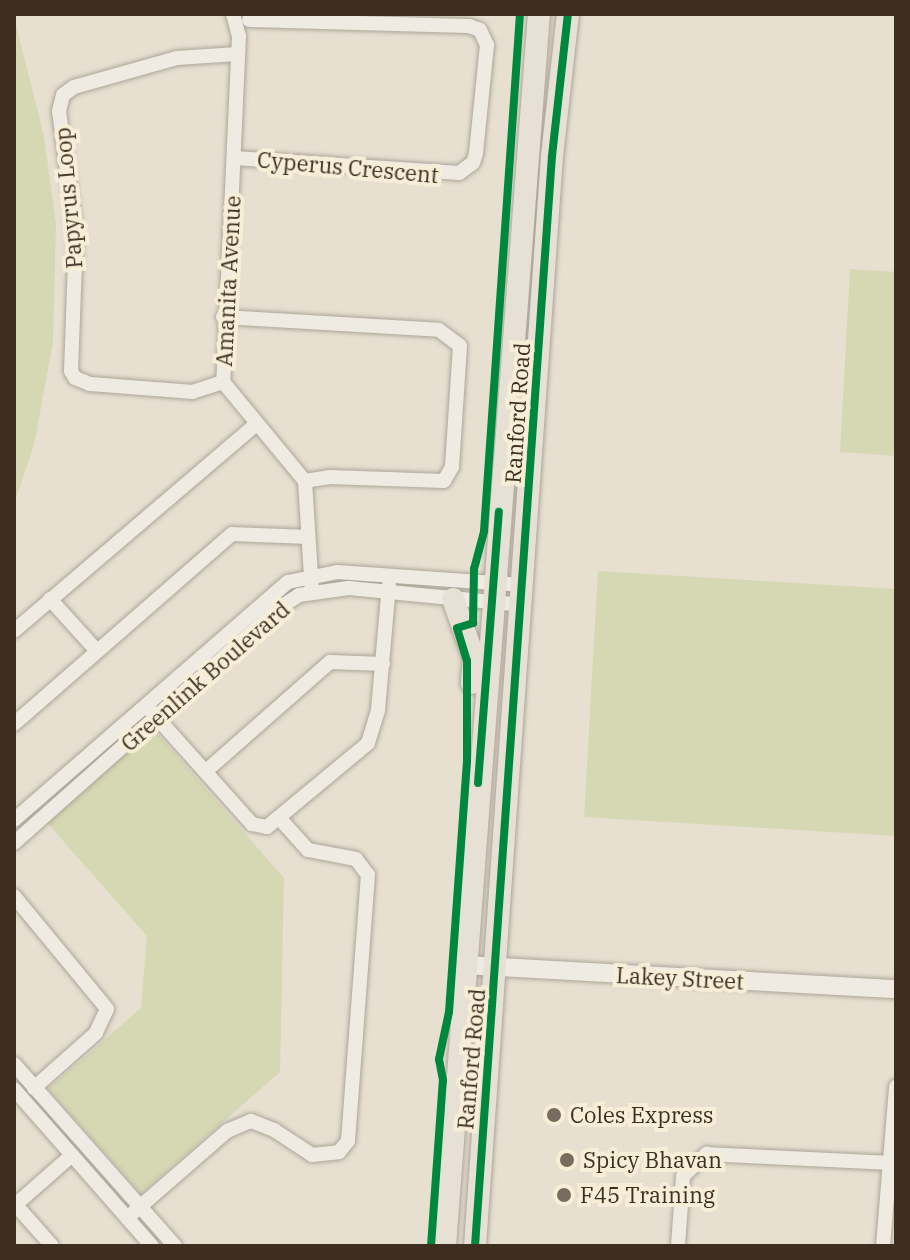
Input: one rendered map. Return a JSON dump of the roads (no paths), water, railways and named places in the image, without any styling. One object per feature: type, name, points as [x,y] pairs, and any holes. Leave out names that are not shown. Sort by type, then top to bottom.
[{"type":"main road","name":"Ranford Road","points":[[445,1246],[519,230],[539,14]]},
{"type":"main road","name":"Ranford Road","points":[[475,1246],[554,132],[568,14]]},
{"type":"main road","points":[[519,230],[531,209],[539,140],[554,132]]},
{"type":"main road","points":[[453,599],[468,633],[472,683],[483,723]]},
{"type":"street","name":"Amanita Avenue","points":[[233,14],[239,36]]},
{"type":"street","name":"Amanita Avenue","points":[[249,17],[239,36],[237,54],[235,158],[223,317],[223,382],[255,425],[291,459],[305,481]]},
{"type":"street","name":"Cyperus Crescent","points":[[235,158],[459,173],[473,163],[476,153],[487,45],[480,30],[469,26],[249,17]]},
{"type":"street","name":"Papyrus Loop","points":[[223,382],[185,392],[75,378],[71,371],[76,235],[59,111],[63,95],[74,87],[177,58],[237,54]]},
{"type":"street","points":[[223,317],[439,330],[460,346],[452,467],[444,481],[330,477],[305,481],[312,591]]},
{"type":"street","points":[[16,625],[255,425]]},
{"type":"street","points":[[14,724],[232,534],[308,537]]},
{"type":"street","name":"Greenlink Boulevard","points":[[14,820],[268,595],[309,575],[523,595]]},
{"type":"street","name":"Greenlink Boulevard","points":[[14,843],[276,610],[312,591],[389,584],[453,599],[493,593]]},
{"type":"street","points":[[145,704],[252,824],[274,823],[368,743],[378,710],[389,584]]},
{"type":"street","points":[[50,599],[97,651]]},
{"type":"street","points":[[206,771],[330,662],[383,664]]},
{"type":"street","points":[[127,1218],[227,1131],[251,1121],[274,1130],[312,1155],[326,1157],[339,1152],[351,1126],[368,875],[356,859],[308,850],[274,823]]},
{"type":"street","points":[[14,896],[107,1009],[96,1033],[34,1088]]},
{"type":"street","name":"Lakey Street","points":[[464,965],[896,989]]},
{"type":"street","points":[[14,1064],[170,1244]]},
{"type":"street","points":[[883,1246],[896,1087]]},
{"type":"street","points":[[14,1089],[152,1246]]},
{"type":"street","points":[[678,1246],[683,1176],[707,1154],[890,1163]]},
{"type":"street","points":[[52,1246],[14,1204],[72,1155]]},
{"type":"place","name":"Coles Express","points":[[554,1115]]},
{"type":"place","name":"Spicy Bhavan","points":[[567,1160]]},
{"type":"place","name":"F45 Training","points":[[564,1195]]}]
